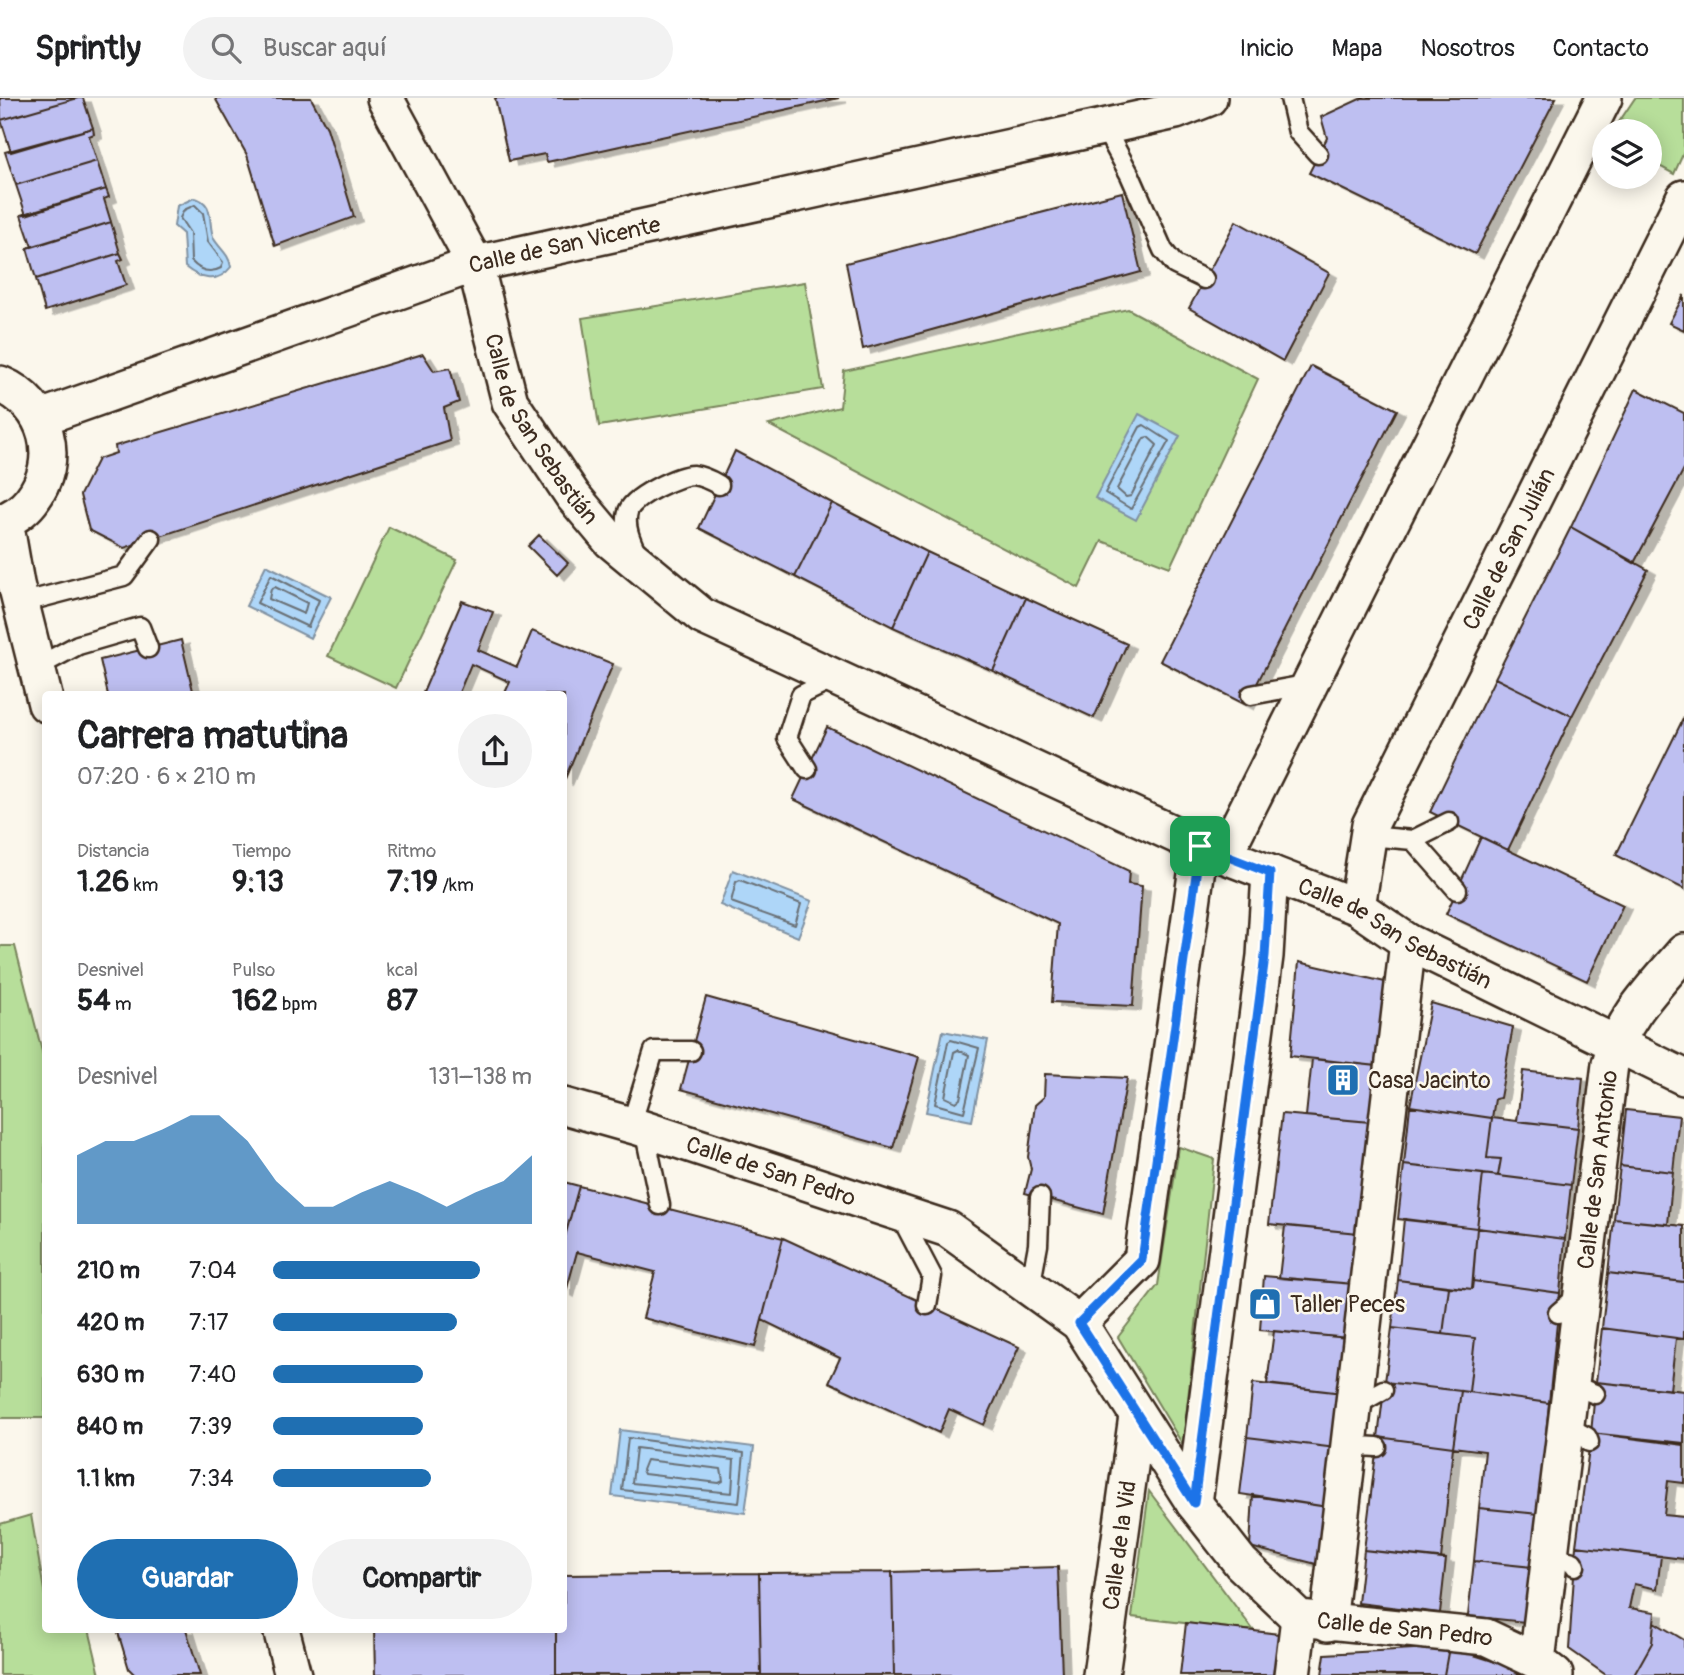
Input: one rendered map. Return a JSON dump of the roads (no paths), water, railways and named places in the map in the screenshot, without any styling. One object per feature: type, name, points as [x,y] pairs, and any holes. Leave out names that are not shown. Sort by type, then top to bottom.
[{"type":"street","name":"Calle de San Sebastián","points":[[385,98],[475,264],[510,402],[573,496],[610,540],[702,616],[1212,850],[1357,907],[1408,942],[1684,1077]]},
{"type":"street","name":"Calle de San Vicente","points":[[40,418],[475,264],[1176,111],[1209,98]]},
{"type":"street","points":[[1079,1323],[1142,1260],[1212,850],[1310,684],[1604,98]]},
{"type":"street","name":"Calle de San Julián","points":[[1357,907],[1368,836],[1377,812],[1684,198]]},
{"type":"street","points":[[0,384],[28,402],[40,418],[48,441],[48,465],[40,489],[26,508],[3,522],[43,691]]},
{"type":"street","points":[[1194,1503],[1265,956],[1270,873]]},
{"type":"street","points":[[1292,1675],[1313,1620],[1362,1452],[1353,1407],[1373,1172],[1408,942]]},
{"type":"street","points":[[1615,1043],[1645,998],[1684,952]]},
{"type":"street","name":"Calle de San Antonio","points":[[1546,1668],[1562,1558],[1566,1414],[1582,1384],[1569,1304],[1615,1043]]},
{"type":"street","name":"Calle de San Pedro","points":[[567,1107],[637,1127],[948,1229],[1079,1323],[1194,1503],[1241,1563],[1313,1620],[1471,1626],[1486,1637],[1546,1668]]},
{"type":"street","name":"Calle de la Vid","points":[[1101,1675],[1138,1416]]},
{"type":"street","points":[[282,1633],[293,1675]]},
{"type":"lane","points":[[1290,98],[1298,132],[1318,154]]},
{"type":"lane","points":[[1104,127],[1130,174],[1163,250],[1175,265],[1204,279]]},
{"type":"lane","name":"Calle de San Sebastián","points":[[646,569],[627,528],[630,506],[670,482],[692,475],[719,485]]},
{"type":"lane","points":[[21,603],[124,576],[151,539]]},
{"type":"lane","points":[[37,667],[78,645],[140,627],[148,648]]},
{"type":"lane","points":[[807,769],[787,738],[801,695],[836,678]]},
{"type":"lane","points":[[1251,695],[1310,684]]},
{"type":"lane","points":[[1368,836],[1413,840],[1449,822]]},
{"type":"lane","points":[[1413,840],[1457,890]]},
{"type":"lane","name":"Calle de San Pedro","points":[[660,1205],[637,1127],[654,1051],[691,1051]]},
{"type":"lane","points":[[1030,1288],[1038,1245],[1040,1197]]},
{"type":"lane","points":[[899,1213],[932,1276],[927,1305]]},
{"type":"lane","points":[[1353,1407],[1384,1390]]},
{"type":"lane","points":[[1566,1414],[1570,1428],[1587,1437],[1589,1442]]},
{"type":"water","points":[[194,198],[201,200],[208,209],[214,239],[230,262],[231,267],[226,273],[214,278],[202,277],[185,267],[183,234],[174,226],[177,206]]},
{"type":"water","points":[[1139,414],[1180,436],[1136,520],[1095,498]]},
{"type":"water","points":[[266,565],[331,597],[310,638],[246,606]]},
{"type":"water","points":[[733,870],[812,901],[798,937],[720,905]]},
{"type":"water","points":[[943,1031],[988,1040],[972,1121],[926,1112]]},
{"type":"water","points":[[620,1430],[754,1447],[745,1513],[612,1496]]},
{"type":"place","name":"Casa Jacinto","points":[[1343,1080]]},
{"type":"place","name":"Taller Peces","points":[[1265,1304]]}]
